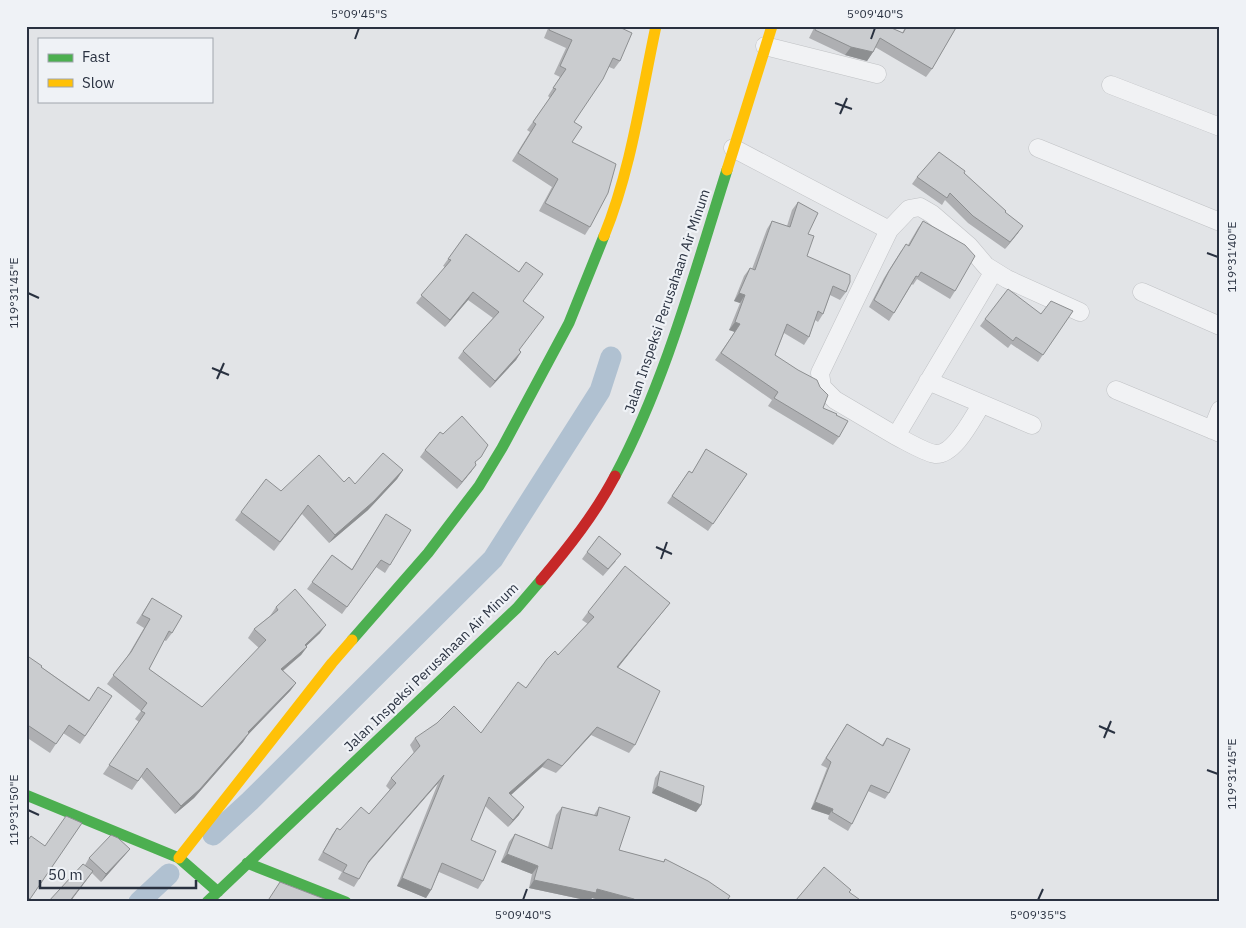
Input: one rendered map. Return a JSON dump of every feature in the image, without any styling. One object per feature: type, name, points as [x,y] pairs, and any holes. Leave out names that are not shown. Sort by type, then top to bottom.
[{"type":"street","points":[[179,858],[332,662],[428,553],[479,486],[502,448],[569,323],[612,217],[626,168],[656,26]]},
{"type":"street","name":"Jalan Inspeksi Perusahaan Air Minum","points":[[207,902],[517,608],[567,549],[604,497],[634,440],[661,374],[772,26]]},
{"type":"street","points":[[765,46],[877,74]]},
{"type":"street","points":[[1112,85],[1220,127]]},
{"type":"street","points":[[733,148],[889,230]]},
{"type":"street","points":[[1038,148],[1220,222]]},
{"type":"street","points":[[981,405],[963,435],[950,448],[940,454],[933,454],[896,436],[835,400],[822,388],[820,383],[820,373],[889,230],[909,209],[920,207],[932,214],[962,239],[986,266],[1007,279],[1080,312]]},
{"type":"street","points":[[896,436],[994,271]]},
{"type":"street","points":[[1142,292],[1220,326]]},
{"type":"street","points":[[928,382],[1032,425]]},
{"type":"street","points":[[1116,390],[1216,431],[1220,410]]},
{"type":"street","points":[[26,795],[179,858],[218,892]]},
{"type":"street","points":[[247,863],[346,902]]},
{"type":"building","points":[[551,26],[617,26],[632,33],[620,61],[613,58],[603,79],[574,122],[582,127],[572,142],[616,164],[608,193],[590,227],[545,203],[558,179],[518,153],[536,124],[533,122],[556,89],[553,88],[566,69],[560,66],[572,40],[549,30]]},
{"type":"building","points":[[817,26],[887,26],[903,33],[907,26],[957,26],[932,69],[880,38],[873,52],[851,47],[815,30]]},
{"type":"building","points":[[939,152],[965,171],[964,173],[1005,212],[1023,226],[1010,242],[973,216],[950,193],[947,198],[917,177]]},
{"type":"building","points":[[798,202],[818,213],[808,234],[814,236],[807,256],[850,275],[850,282],[846,292],[833,286],[823,314],[818,311],[809,337],[787,324],[775,355],[817,380],[820,387],[828,395],[823,408],[848,421],[839,437],[774,398],[778,392],[721,353],[740,324],[735,322],[745,295],[739,293],[750,268],[755,270],[772,221],[790,227]]},
{"type":"building","points":[[923,221],[965,245],[975,256],[955,291],[921,272],[918,277],[916,276],[894,313],[874,300],[889,271],[906,244],[909,246]]},
{"type":"building","points":[[466,234],[519,272],[526,262],[543,274],[523,301],[544,317],[519,350],[521,352],[495,381],[463,351],[499,312],[473,292],[450,320],[421,295],[451,260],[448,259]]},
{"type":"building","points":[[1008,289],[1041,314],[1051,301],[1073,311],[1043,355],[1016,337],[1013,341],[985,319]]},
{"type":"building","points":[[462,416],[488,445],[481,457],[475,462],[476,465],[462,482],[425,450],[440,432],[443,434]]},
{"type":"building","points":[[706,449],[747,474],[713,524],[672,496],[689,471],[692,473]]},
{"type":"building","points":[[383,453],[403,470],[374,501],[335,535],[308,505],[280,542],[241,512],[266,479],[281,491],[319,455],[344,482],[349,477],[355,484]]},
{"type":"building","points":[[386,514],[411,530],[390,565],[381,560],[347,607],[312,582],[332,555],[352,570]]},
{"type":"building","points":[[599,536],[621,554],[608,569],[587,552]]},
{"type":"building","points":[[625,566],[670,603],[617,667],[660,691],[635,745],[597,727],[562,766],[548,759],[509,793],[524,807],[513,820],[489,797],[471,840],[496,851],[483,881],[442,863],[431,890],[402,878],[444,775],[369,861],[359,879],[343,872],[347,865],[323,852],[337,828],[340,830],[361,807],[369,814],[396,783],[391,778],[420,746],[415,738],[437,723],[454,706],[481,733],[518,682],[526,688],[547,659],[555,651],[558,655],[594,617],[588,612]]},
{"type":"building","points":[[295,589],[326,625],[305,645],[307,647],[281,669],[296,683],[248,732],[200,789],[181,806],[147,768],[138,781],[109,765],[145,713],[141,711],[147,703],[113,675],[131,652],[150,619],[142,615],[152,598],[182,616],[172,633],[169,631],[149,669],[202,707],[266,640],[254,629],[278,610],[276,607]]},
{"type":"building","points":[[26,655],[89,701],[98,687],[112,696],[85,736],[69,725],[56,744],[26,724]]},
{"type":"building","points":[[847,724],[883,746],[887,738],[910,749],[889,793],[871,785],[852,824],[832,812],[833,809],[815,802],[831,762],[826,758]]},
{"type":"building","points":[[660,771],[704,786],[701,805],[657,786]]},
{"type":"building","points":[[562,807],[597,816],[599,807],[630,817],[619,850],[664,862],[665,859],[708,881],[730,896],[726,902],[638,902],[634,899],[597,889],[596,893],[534,880],[538,866],[507,854],[515,834],[552,849]]},
{"type":"building","points":[[66,816],[82,823],[30,899],[26,896],[26,843],[31,836],[45,846]]},
{"type":"building","points":[[111,835],[118,838],[130,849],[106,874],[89,858]]},
{"type":"building","points":[[83,864],[93,871],[69,902],[48,902]]},
{"type":"building","points":[[824,867],[851,890],[849,892],[863,902],[798,902],[796,900]]},
{"type":"building","points":[[280,882],[327,900],[329,902],[267,902]]},
{"type":"waterway","points":[[213,835],[250,801],[493,559],[600,391],[611,357]]},
{"type":"waterway","points":[[139,902],[169,874]]},
{"type":"traffic: fast","points":[[615,476],[649,402],[678,326],[727,170]]},
{"type":"traffic: fast","points":[[352,640],[428,553],[479,486],[502,448],[569,323],[604,236]]},
{"type":"traffic: fast","points":[[207,902],[517,608],[541,580]]},
{"type":"traffic: fast","points":[[26,795],[179,858],[218,892]]},
{"type":"traffic: fast","points":[[247,863],[346,902]]},
{"type":"traffic: slow","points":[[604,236],[628,159],[656,26]]},
{"type":"traffic: slow","points":[[727,170],[772,26]]},
{"type":"traffic: slow","points":[[179,858],[352,640]]},
{"type":"traffic: jam","points":[[541,580],[581,530],[615,476]]}]
